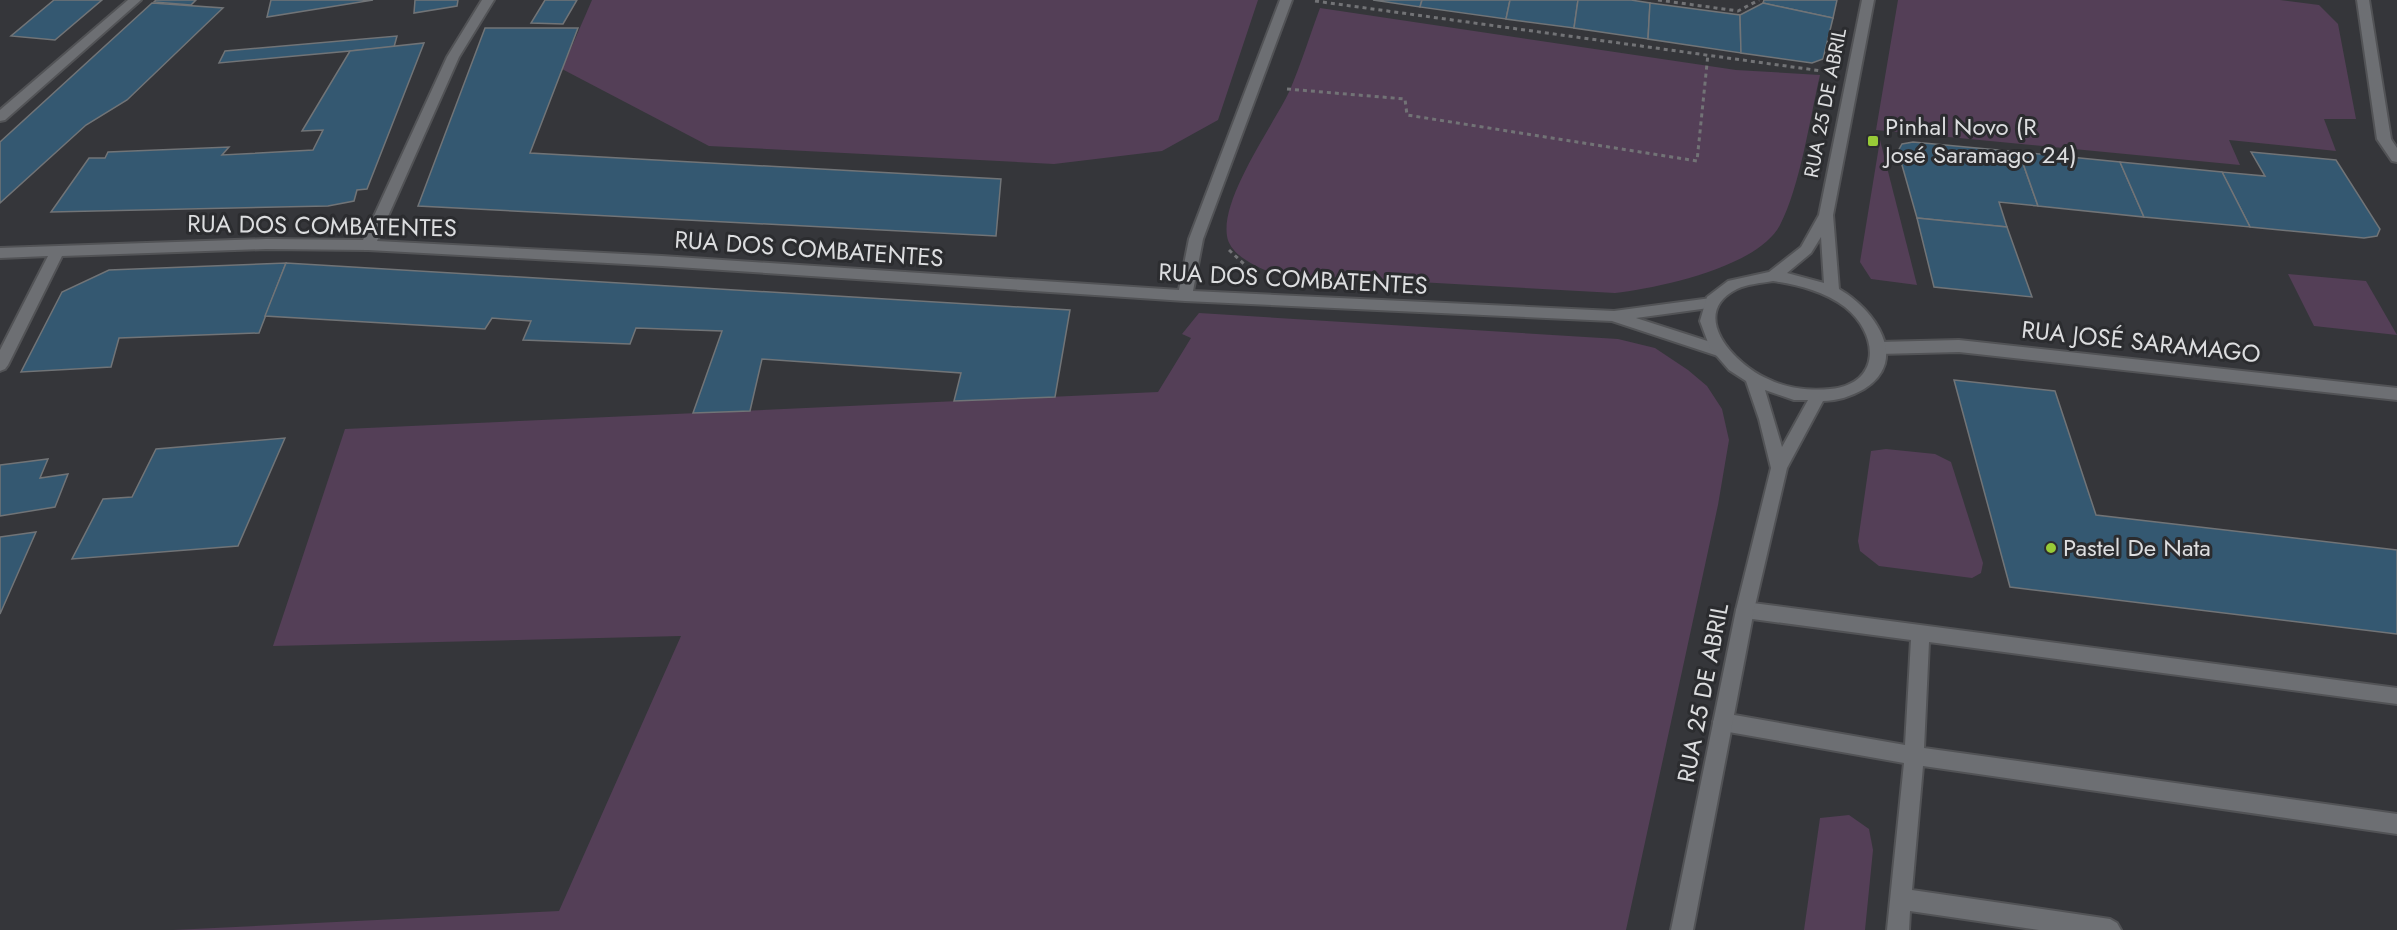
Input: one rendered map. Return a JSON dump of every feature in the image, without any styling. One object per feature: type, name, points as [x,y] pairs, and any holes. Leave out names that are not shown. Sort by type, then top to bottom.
[{"type":"street","points":[[0,117],[135,0]]},
{"type":"street","points":[[368,245],[453,57],[488,0]]},
{"type":"street","points":[[1185,296],[1196,239],[1286,0]]},
{"type":"street","name":"RUA 25 DE ABRIL","points":[[1832,292],[1826,215],[1868,0]]},
{"type":"street","points":[[2363,0],[2384,139],[2397,158]]},
{"type":"street","name":"RUA 25 DE ABRIL","points":[[1773,276],[1806,250],[1826,215]]},
{"type":"street","name":"RUA DOS COMBATENTES","points":[[0,253],[266,244],[368,245],[662,261],[1185,296],[1614,316],[1711,303]]},
{"type":"street","points":[[0,365],[58,250]]},
{"type":"street","points":[[1773,276],[1812,283],[1832,292],[1865,317],[1874,332],[1879,348],[1876,366],[1864,382],[1844,393],[1818,396],[1796,394],[1752,380],[1732,365],[1718,350],[1709,333],[1707,318],[1711,303],[1720,292],[1734,283],[1773,276]]},
{"type":"street","name":"RUA DOS COMBATENTES","points":[[1614,316],[1718,350]]},
{"type":"street","name":"RUA JOSÉ SARAMAGO","points":[[1879,348],[1959,346],[2397,394]]},
{"type":"street","name":"RUA 25 DE ABRIL","points":[[1752,380],[1767,419],[1779,468]]},
{"type":"street","name":"RUA 25 DE ABRIL","points":[[1682,930],[1745,610],[1779,468],[1818,396]]},
{"type":"street","points":[[1745,610],[2397,696]]},
{"type":"street","points":[[1898,930],[1914,756],[1920,634]]},
{"type":"street","points":[[1723,722],[1914,756],[2397,824]]},
{"type":"street","points":[[1900,899],[2110,930]]},
{"type":"path","points":[[1306,0],[1708,54],[1853,76]]},
{"type":"path","points":[[1658,0],[1738,11],[1759,0]]},
{"type":"path","points":[[1282,88],[1405,99],[1407,115],[1697,161],[1708,54]]},
{"type":"path","points":[[1223,244],[1248,267]]},
{"type":"shaded area","points":[[592,0],[1258,0],[1218,120],[1162,151],[1054,164],[709,146],[562,69]]},
{"type":"shaded area","points":[[1898,0],[2280,0],[2319,5],[2338,24],[2356,119],[2324,119],[2336,151],[2229,140],[2240,165],[1876,130]]},
{"type":"shaded area","points":[[1320,8],[1736,70],[1820,75],[1799,172],[1780,225],[1768,240],[1751,253],[1730,264],[1681,280],[1615,293],[1275,274],[1261,268],[1239,255],[1229,243],[1227,220],[1240,182],[1290,90]]},
{"type":"shaded area","points":[[1880,140],[1917,285],[1871,279],[1860,262]]},
{"type":"shaded area","points":[[2288,274],[2366,281],[2397,335],[2314,326]]},
{"type":"shaded area","points":[[1199,313],[1618,339],[1655,348],[1707,386],[1722,409],[1729,440],[1718,505],[1626,930],[173,930],[559,911],[681,636],[273,646],[345,429],[1158,392],[1191,338],[1182,334]]},
{"type":"shaded area","points":[[1886,449],[1935,454],[1951,462],[1983,563],[1981,573],[1972,578],[1879,566],[1860,551],[1858,541],[1871,451]]},
{"type":"shaded area","points":[[1849,815],[1869,829],[1873,850],[1865,930],[1804,930],[1820,818]]},
{"type":"building","points":[[54,0],[102,0],[55,40],[11,36]]},
{"type":"building","points":[[156,0],[196,0],[191,5],[154,2]]},
{"type":"building","points":[[271,0],[373,0],[267,17]]},
{"type":"building","points":[[415,0],[458,0],[457,6],[414,13]]},
{"type":"building","points":[[545,0],[577,0],[563,24],[531,23]]},
{"type":"building","points":[[1373,0],[1422,0],[1420,7]]},
{"type":"building","points":[[1422,0],[1510,0],[1506,19],[1420,7]]},
{"type":"building","points":[[1510,0],[1578,0],[1574,28],[1506,19]]},
{"type":"building","points":[[1578,0],[1631,0],[1650,3],[1648,39],[1574,28]]},
{"type":"building","points":[[1764,0],[1837,0],[1833,18],[1763,3]]},
{"type":"building","points":[[152,3],[223,8],[127,100],[86,125],[0,203],[0,142]]},
{"type":"building","points":[[1650,3],[1740,15],[1741,53],[1648,39]]},
{"type":"building","points":[[1763,3],[1833,18],[1823,59],[1812,63],[1741,53],[1740,15]]},
{"type":"building","points":[[485,28],[578,28],[530,153],[1001,179],[996,236],[418,206]]},
{"type":"building","points":[[397,36],[394,47],[219,63],[225,51]]},
{"type":"building","points":[[424,43],[367,189],[357,190],[354,201],[328,206],[51,212],[89,158],[105,158],[108,152],[229,147],[222,155],[313,150],[323,130],[302,131],[350,51]]},
{"type":"building","points":[[1913,142],[2019,152],[2038,206],[1999,202],[2007,227],[1917,218],[1898,151],[1902,144]]},
{"type":"building","points":[[2019,152],[2120,162],[2144,217],[2038,206]]},
{"type":"building","points":[[2251,152],[2336,160],[2380,229],[2377,236],[2364,238],[2250,227],[2222,172],[2265,176]]},
{"type":"building","points":[[2120,162],[2222,172],[2250,227],[2144,217]]},
{"type":"building","points":[[1917,218],[2007,227],[2032,297],[1934,287]]},
{"type":"building","points":[[286,263],[259,333],[119,338],[111,367],[21,372],[62,292],[109,270]]},
{"type":"building","points":[[286,263],[1070,310],[1055,397],[954,401],[961,373],[762,359],[750,411],[693,413],[722,331],[636,328],[630,344],[523,340],[531,321],[492,318],[485,329],[265,316]]},
{"type":"building","points":[[1954,380],[2055,391],[2096,515],[2397,550],[2397,634],[2010,587]]},
{"type":"building","points":[[285,438],[238,546],[72,559],[103,499],[132,497],[156,449]]},
{"type":"building","points":[[48,459],[40,478],[68,474],[55,507],[0,516],[0,465]]},
{"type":"building","points":[[36,532],[0,614],[0,537]]},
{"type":"place","name":"Pinhal Novo (R José Saramago 24)","points":[[1873,141]]},
{"type":"place","name":"Pastel De Nata","points":[[2051,548]]}]
